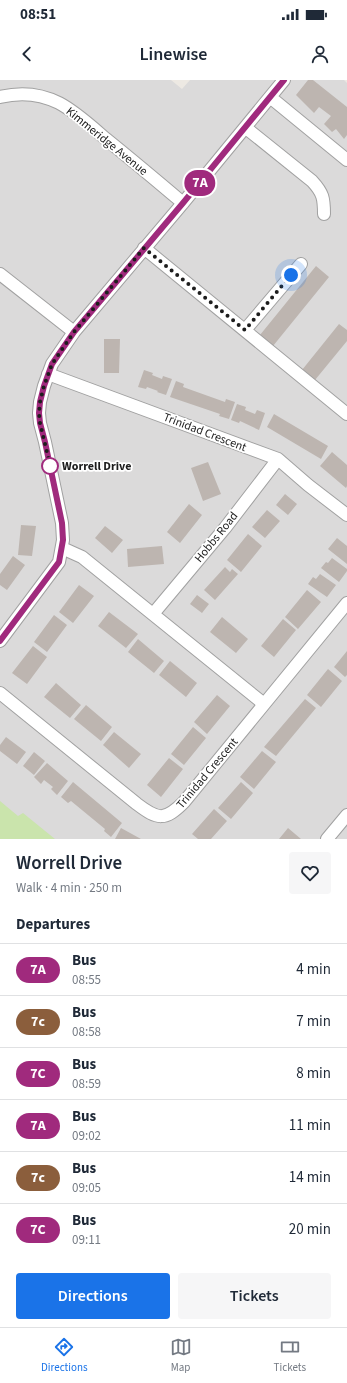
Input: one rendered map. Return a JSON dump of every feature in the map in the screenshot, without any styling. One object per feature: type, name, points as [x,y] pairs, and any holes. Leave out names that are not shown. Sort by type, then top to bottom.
[{"type":"street","points":[[0,641],[59,562],[62,548],[62,523],[40,423],[40,402],[48,374],[59,352],[144,248],[246,128],[284,80]]},
{"type":"street","name":"Kimmeridge Avenue","points":[[0,97],[12,94],[28,94],[60,103],[80,117],[183,203]]},
{"type":"street","points":[[270,97],[347,160]]},
{"type":"street","points":[[246,128],[312,180],[321,190],[324,199],[324,214]]},
{"type":"street","points":[[144,248],[347,414]]},
{"type":"street","points":[[245,330],[301,264]]},
{"type":"street","points":[[0,274],[74,332]]},
{"type":"street","name":"Trinidad Crescent","points":[[48,374],[278,459],[308,485],[347,515]]},
{"type":"street","name":"Hobbs Road","points":[[153,614],[225,528],[278,459]]},
{"type":"street","points":[[62,548],[82,557],[264,704]]},
{"type":"street","name":"Trinidad Crescent","points":[[0,693],[147,812],[160,816],[173,812],[184,802],[347,603]]},
{"type":"street","points":[[327,839],[347,814]]},
{"type":"shaded area","points":[[0,80],[171,80],[182,89],[190,80],[344,80],[347,83],[347,839],[0,839]]},
{"type":"green space","points":[[0,801],[18,816],[23,813],[55,839],[0,839]]},
{"type":"building","points":[[308,80],[313,80],[347,107],[347,135],[344,139],[336,129],[332,132],[324,124],[331,116],[319,107],[314,113],[296,95]]},
{"type":"building","points":[[316,266],[329,277],[273,346],[260,335]]},
{"type":"building","points":[[339,324],[347,330],[347,341],[315,380],[302,370]]},
{"type":"building","points":[[104,339],[120,339],[119,373],[104,373]]},
{"type":"building","points":[[144,370],[153,373],[152,375],[162,379],[163,376],[172,379],[166,395],[147,387],[146,389],[138,387]]},
{"type":"building","points":[[176,381],[184,384],[183,387],[225,402],[226,399],[235,402],[229,419],[219,416],[220,414],[170,397]]},
{"type":"building","points":[[237,404],[246,407],[245,410],[255,414],[257,410],[265,413],[259,430],[240,421],[239,423],[231,420]]},
{"type":"building","points":[[274,414],[328,446],[321,459],[267,427]]},
{"type":"building","points":[[332,452],[347,465],[346,488],[320,466]]},
{"type":"building","points":[[208,462],[221,494],[203,501],[191,468]]},
{"type":"building","points":[[285,494],[297,504],[288,515],[276,505]]},
{"type":"building","points":[[189,504],[202,515],[180,543],[167,532]]},
{"type":"building","points":[[267,510],[280,521],[265,538],[252,527]]},
{"type":"building","points":[[21,525],[36,526],[32,556],[18,555]]},
{"type":"building","points":[[105,526],[123,540],[112,553],[95,538]]},
{"type":"building","points":[[248,534],[262,546],[241,572],[227,560]]},
{"type":"building","points":[[337,538],[347,546],[347,564],[328,549]]},
{"type":"building","points":[[162,546],[164,564],[128,567],[127,549]]},
{"type":"building","points":[[13,556],[25,565],[7,590],[0,585],[0,574]]},
{"type":"building","points":[[332,558],[347,569],[339,582],[321,568]]},
{"type":"building","points":[[225,567],[230,572],[232,569],[238,574],[215,600],[204,590]]},
{"type":"building","points":[[320,574],[336,585],[327,597],[308,584],[313,577],[316,579]]},
{"type":"building","points":[[79,585],[94,596],[73,623],[59,612]]},
{"type":"building","points":[[307,590],[321,602],[298,629],[285,617]]},
{"type":"building","points":[[197,595],[209,604],[202,613],[190,604]]},
{"type":"building","points":[[109,612],[138,634],[126,648],[98,626]]},
{"type":"building","points":[[54,615],[67,625],[47,652],[34,642]]},
{"type":"building","points":[[222,617],[248,639],[236,653],[210,632]]},
{"type":"building","points":[[283,619],[296,630],[274,657],[261,646]]},
{"type":"building","points":[[138,639],[164,661],[154,673],[128,652]]},
{"type":"building","points":[[33,646],[47,657],[27,684],[12,673]]},
{"type":"building","points":[[347,651],[347,675],[345,677],[334,667]]},
{"type":"building","points":[[170,661],[197,683],[186,697],[159,675]]},
{"type":"building","points":[[328,669],[342,681],[321,707],[307,695]]},
{"type":"building","points":[[56,683],[81,705],[70,718],[44,697]]},
{"type":"building","points":[[217,695],[230,706],[207,734],[194,722]]},
{"type":"building","points":[[305,699],[316,708],[276,756],[264,747]]},
{"type":"building","points":[[86,705],[112,727],[101,741],[74,719]]},
{"type":"building","points":[[193,727],[206,738],[184,765],[171,754]]},
{"type":"building","points":[[114,732],[141,754],[129,768],[103,745]]},
{"type":"building","points":[[6,737],[26,752],[17,764],[0,751],[0,745]]},
{"type":"building","points":[[262,751],[276,762],[254,789],[240,777]]},
{"type":"building","points":[[34,752],[45,761],[34,775],[23,766]]},
{"type":"building","points":[[169,758],[183,769],[161,797],[147,785]]},
{"type":"building","points":[[47,763],[68,781],[57,795],[51,789],[53,787],[44,780],[41,784],[34,777]]},
{"type":"building","points":[[73,782],[122,823],[111,837],[104,831],[105,829],[71,801],[68,803],[61,797]]},
{"type":"building","points":[[241,782],[253,793],[231,819],[218,808]]},
{"type":"building","points":[[214,809],[227,821],[211,839],[198,839],[192,834]]},
{"type":"building","points":[[121,828],[141,839],[115,839]]},
{"type":"building","points":[[288,828],[301,839],[279,839]]},
{"type":"bus line","name":"7A","points":[[0,641],[59,562],[62,548],[62,523],[39,413],[44,386],[52,364],[74,332],[284,80]]},
{"type":"place","name":"Worrell Drive","points":[[50,466]]},
{"type":"route","points":[[50,466],[51,469],[39,413],[44,386],[52,364],[74,332],[144,248],[245,330],[291,275]]}]
